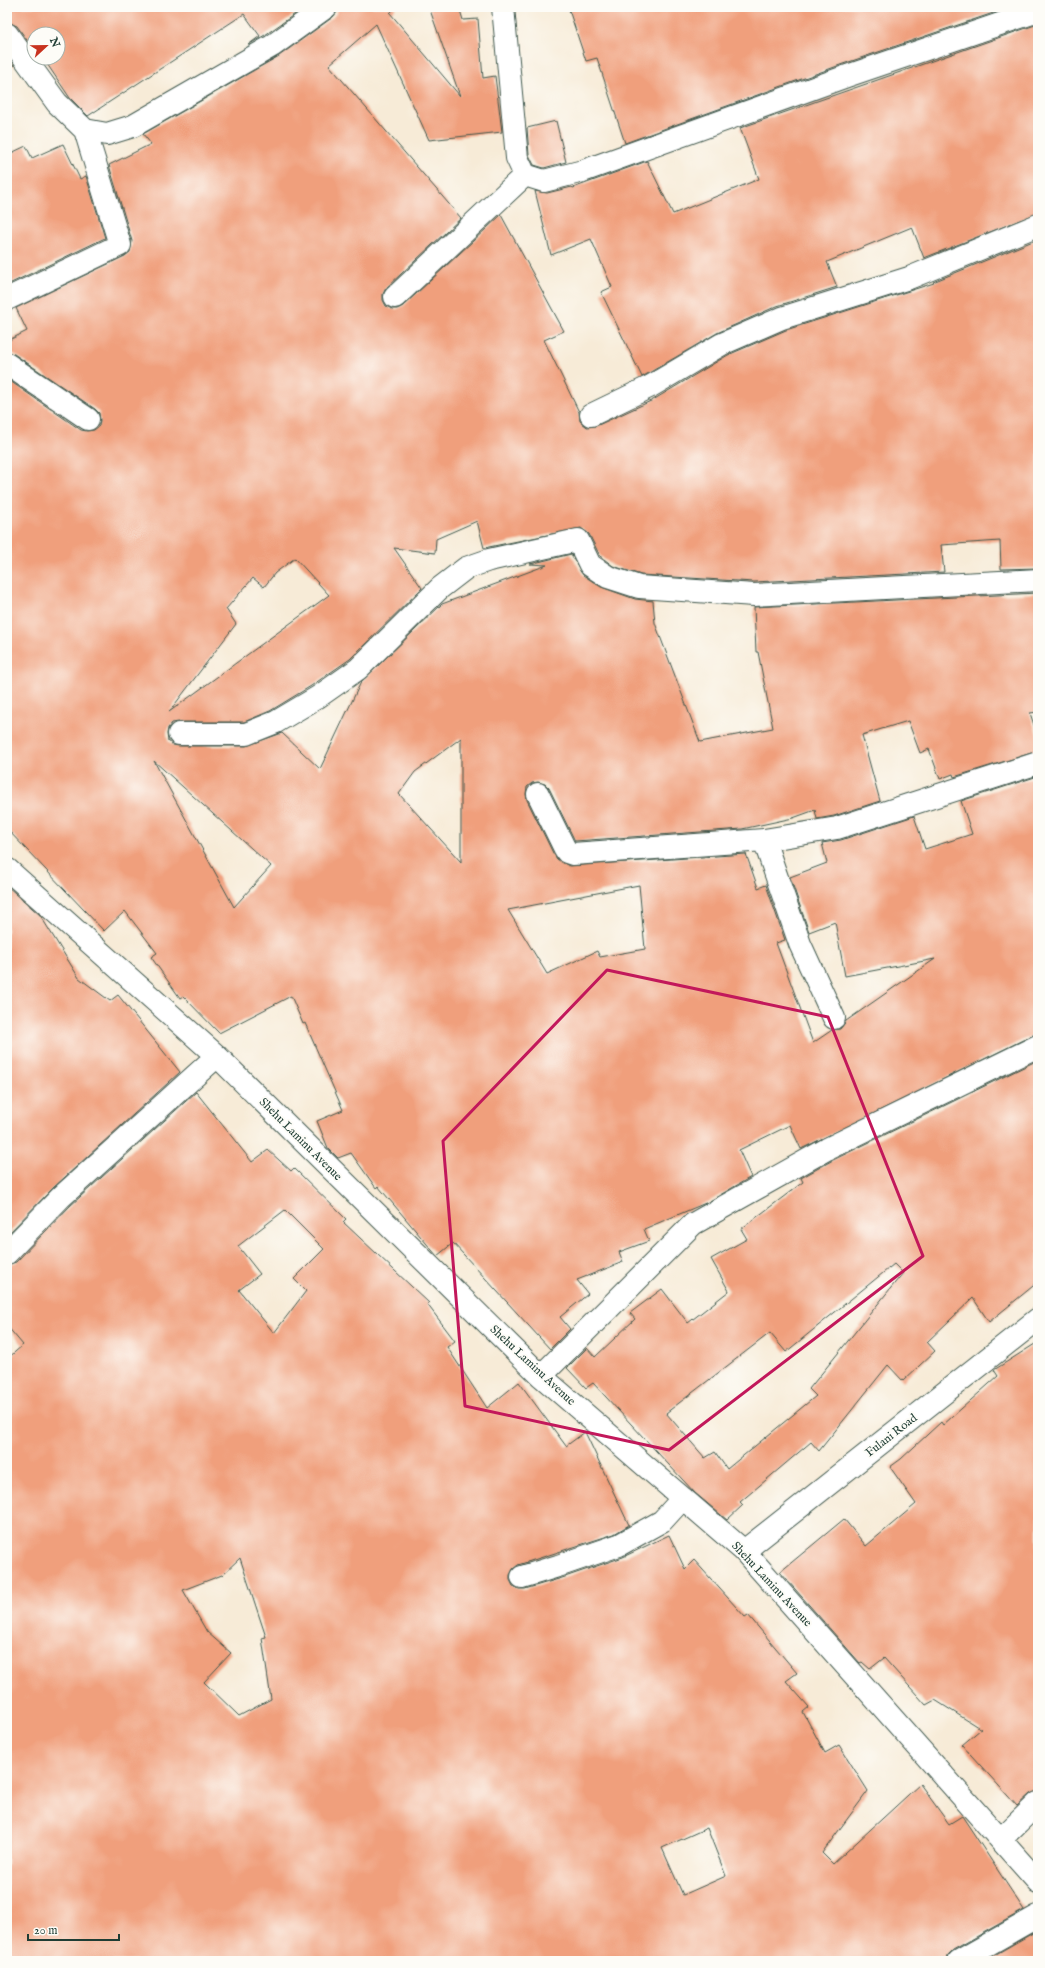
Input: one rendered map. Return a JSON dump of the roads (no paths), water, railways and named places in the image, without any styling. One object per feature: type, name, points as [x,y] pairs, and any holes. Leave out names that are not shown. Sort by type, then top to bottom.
[{"type":"street","points":[[85,130],[107,134],[133,126],[272,46],[326,7]]},
{"type":"street","points":[[503,7],[517,158],[525,175],[544,181],[583,171],[818,86],[1038,11]]},
{"type":"street","points":[[7,34],[57,103],[85,130],[120,245],[7,299]]},
{"type":"street","points":[[395,297],[525,175]]},
{"type":"street","points":[[590,415],[651,386],[722,344],[782,318],[909,278],[1038,224]]},
{"type":"street","points":[[7,364],[88,419]]},
{"type":"street","points":[[179,734],[246,734],[276,722],[318,697],[358,669],[435,594],[466,568],[489,560],[578,540],[590,565],[608,577],[639,587],[754,595],[1038,580]]},
{"type":"street","points":[[538,794],[564,847],[567,852],[573,854],[764,840],[837,828],[1038,763]]},
{"type":"street","points":[[764,840],[800,944],[834,1018]]},
{"type":"street","name":"Shehu Laminu Avenue","points":[[7,869],[217,1056],[542,1376],[744,1551],[1002,1839],[1038,1882]]},
{"type":"street","points":[[542,1376],[693,1224],[828,1149],[1038,1046]]},
{"type":"street","points":[[7,1253],[61,1197],[217,1056]]},
{"type":"street","name":"Fulani Road","points":[[744,1551],[1038,1319]]},
{"type":"street","points":[[522,1577],[620,1545],[662,1521],[683,1498]]},
{"type":"street","points":[[1002,1839],[1038,1803]]},
{"type":"street","points":[[959,1961],[1038,1916]]}]
